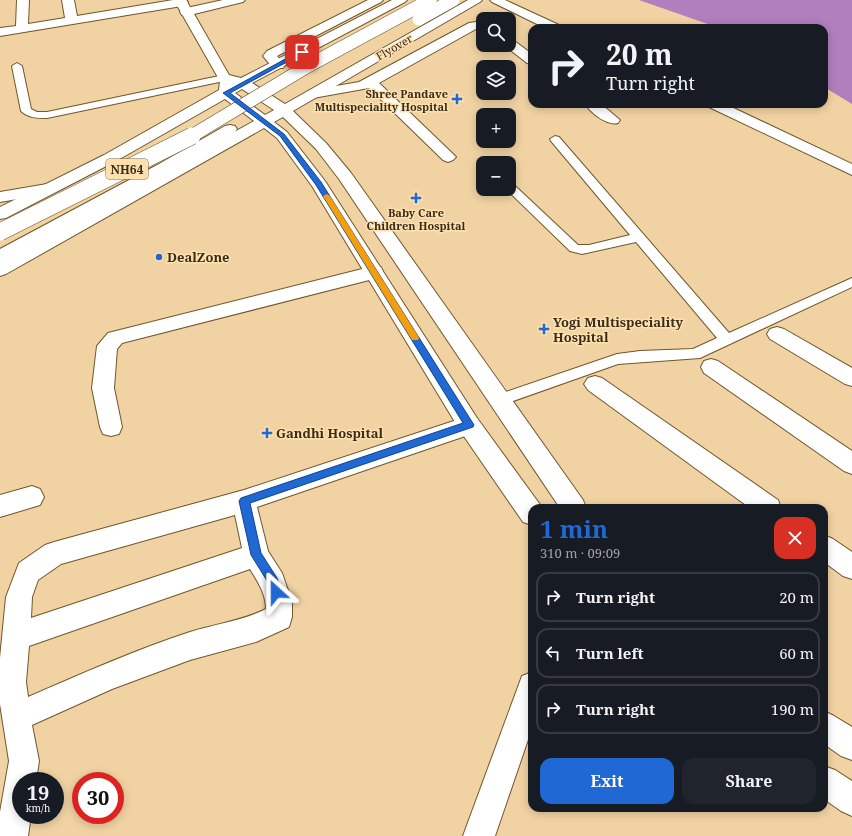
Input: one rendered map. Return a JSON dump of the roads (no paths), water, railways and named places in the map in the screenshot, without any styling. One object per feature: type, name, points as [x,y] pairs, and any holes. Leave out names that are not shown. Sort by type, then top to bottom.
[{"type":"main road","points":[[22,29],[23,0]]},
{"type":"main road","points":[[68,0],[72,20]]},
{"type":"main road","points":[[110,0],[114,14]]},
{"type":"main road","points":[[0,32],[183,4],[239,0]]},
{"type":"main road","points":[[278,65],[271,59],[270,56],[272,54],[377,0]]},
{"type":"main road","points":[[0,214],[110,158],[226,84],[242,83],[401,0]]},
{"type":"main road","name":"NH64","points":[[0,232],[196,134],[308,66],[430,0]]},
{"type":"main road","name":"NH64","points":[[0,257],[165,167],[333,66],[453,0]]},
{"type":"main road","name":"Flyover","points":[[0,270],[313,94],[476,0]]},
{"type":"main road","points":[[498,1],[547,24]]},
{"type":"main road","points":[[183,4],[226,84],[282,135],[319,184],[469,425],[528,508]]},
{"type":"main road","points":[[313,94],[353,88],[370,82],[472,26],[476,26]]},
{"type":"main road","points":[[516,48],[528,57]]},
{"type":"main road","points":[[370,82],[448,157]]},
{"type":"main road","points":[[242,83],[284,110],[321,146],[345,176],[498,400],[571,504]]},
{"type":"main road","points":[[597,108],[613,120]]},
{"type":"main road","points":[[722,108],[852,170]]},
{"type":"main road","points":[[0,197],[47,189]]},
{"type":"main road","points":[[111,427],[103,388],[107,346],[115,338],[374,272]]},
{"type":"main road","points":[[777,334],[852,378]]},
{"type":"main road","points":[[711,367],[852,464]]},
{"type":"main road","points":[[595,384],[763,504]]},
{"type":"main road","points":[[12,836],[24,761],[16,717],[12,682],[19,597],[28,572],[54,554],[244,501],[469,425]]},
{"type":"main road","points":[[0,506],[32,497]]},
{"type":"main road","points":[[16,717],[107,677],[190,646],[256,628],[279,617],[279,602],[273,582],[256,555],[244,501]]},
{"type":"main road","points":[[828,550],[852,567]]},
{"type":"main road","points":[[15,637],[256,555]]},
{"type":"main road","points":[[479,836],[528,697]]},
{"type":"main road","points":[[828,729],[852,745]]},
{"type":"main road","points":[[828,783],[852,800]]},
{"type":"lane","points":[[17,66],[26,111],[35,115],[47,115],[226,84]]},
{"type":"lane","points":[[555,139],[726,339]]},
{"type":"lane","points":[[516,193],[574,248],[582,250],[589,249],[639,237]]},
{"type":"lane","points":[[498,400],[618,359],[640,356],[695,354],[852,282]]},
{"type":"place","name":"Shree Pandave Multispeciality Hospital","points":[[457,99]]},
{"type":"place","name":"Baby Care Children Hospital","points":[[416,198]]},
{"type":"place","name":"DealZone","points":[[159,257]]},
{"type":"place","name":"Yogi Multispeciality Hospital","points":[[544,329]]},
{"type":"place","name":"Gandhi Hospital","points":[[267,433]]}]
